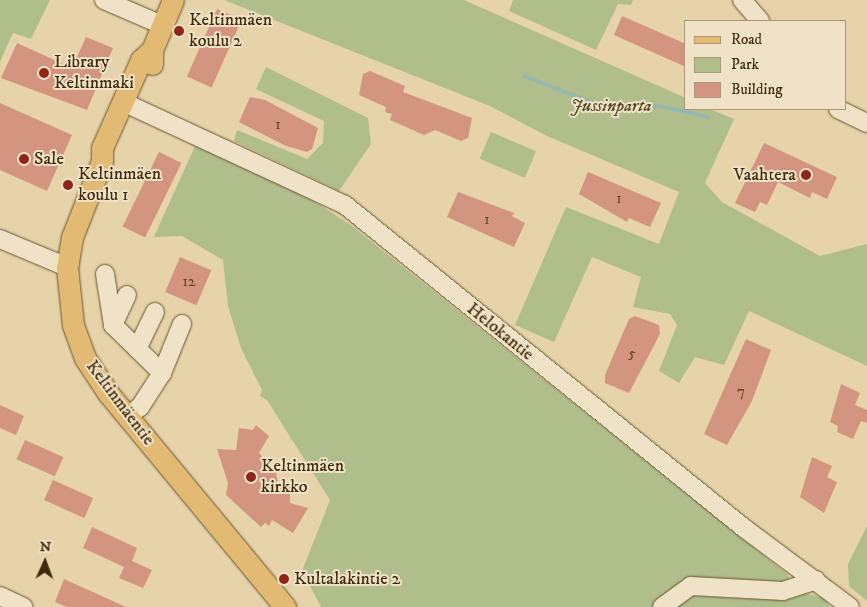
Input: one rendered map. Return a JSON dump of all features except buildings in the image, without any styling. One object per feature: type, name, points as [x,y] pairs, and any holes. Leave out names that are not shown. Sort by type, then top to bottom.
[{"type":"main road","name":"Keltinmäentie","points":[[174,0],[152,50],[142,60],[128,104],[102,148],[102,161],[72,237],[67,268],[73,324],[85,358],[127,416],[285,607]]},
{"type":"street","points":[[104,0],[162,25]]},
{"type":"street","points":[[742,0],[759,20]]},
{"type":"street","name":"Helokantie","points":[[128,104],[345,205],[725,513],[850,607]]},
{"type":"street","points":[[840,110],[867,123]]},
{"type":"street","points":[[0,239],[67,268]]},
{"type":"street","points":[[105,274],[112,325],[162,373]]},
{"type":"street","points":[[112,325],[127,295]]},
{"type":"street","points":[[138,349],[155,312]]},
{"type":"street","points":[[127,416],[140,407],[162,373],[182,324]]},
{"type":"street","points":[[662,607],[691,586],[783,591],[816,580]]},
{"type":"street","points":[[0,596],[24,607]]},
{"type":"green space","points":[[0,0],[50,0],[31,39],[13,33],[0,62]]},
{"type":"green space","name":"Jussinparta","points":[[224,0],[464,0],[684,97],[684,110],[712,110],[734,119],[705,183],[722,202],[820,256],[867,244],[867,366],[749,311],[724,365],[695,357],[679,383],[659,371],[677,325],[670,314],[633,307],[641,277],[592,257],[554,342],[515,325],[566,207],[659,244],[679,192],[547,136],[490,106]]},
{"type":"green space","points":[[513,0],[633,0],[631,5],[618,4],[596,50],[509,11]]},
{"type":"green space","points":[[266,67],[368,118],[371,144],[339,191],[234,141],[237,130],[307,159],[323,143],[324,121],[256,89]]},
{"type":"green space","points":[[491,132],[536,151],[525,178],[480,159]]},
{"type":"green space","points":[[195,146],[306,196],[352,226],[787,574],[797,591],[824,598],[830,607],[321,607],[302,571],[330,500],[267,400],[260,396],[262,390],[241,348],[228,306],[223,260],[182,236],[154,237]]},
{"type":"green space","points":[[867,526],[867,601],[849,586],[848,564]]},
{"type":"waterway","points":[[524,76],[614,111],[659,106],[708,117]]},
{"type":"place","name":"Keltinmäen koulu 2","points":[[179,31]]},
{"type":"place","name":"Library Keltinmaki","points":[[44,73]]},
{"type":"place","name":"Sale","points":[[24,159]]},
{"type":"place","name":"Vaahtera","points":[[806,175]]},
{"type":"place","name":"Keltinmäen koulu 1","points":[[68,185]]},
{"type":"place","name":"Keltinmäen kirkko","points":[[251,477]]},
{"type":"place","name":"Kultalakintie 2","points":[[284,579]]}]
